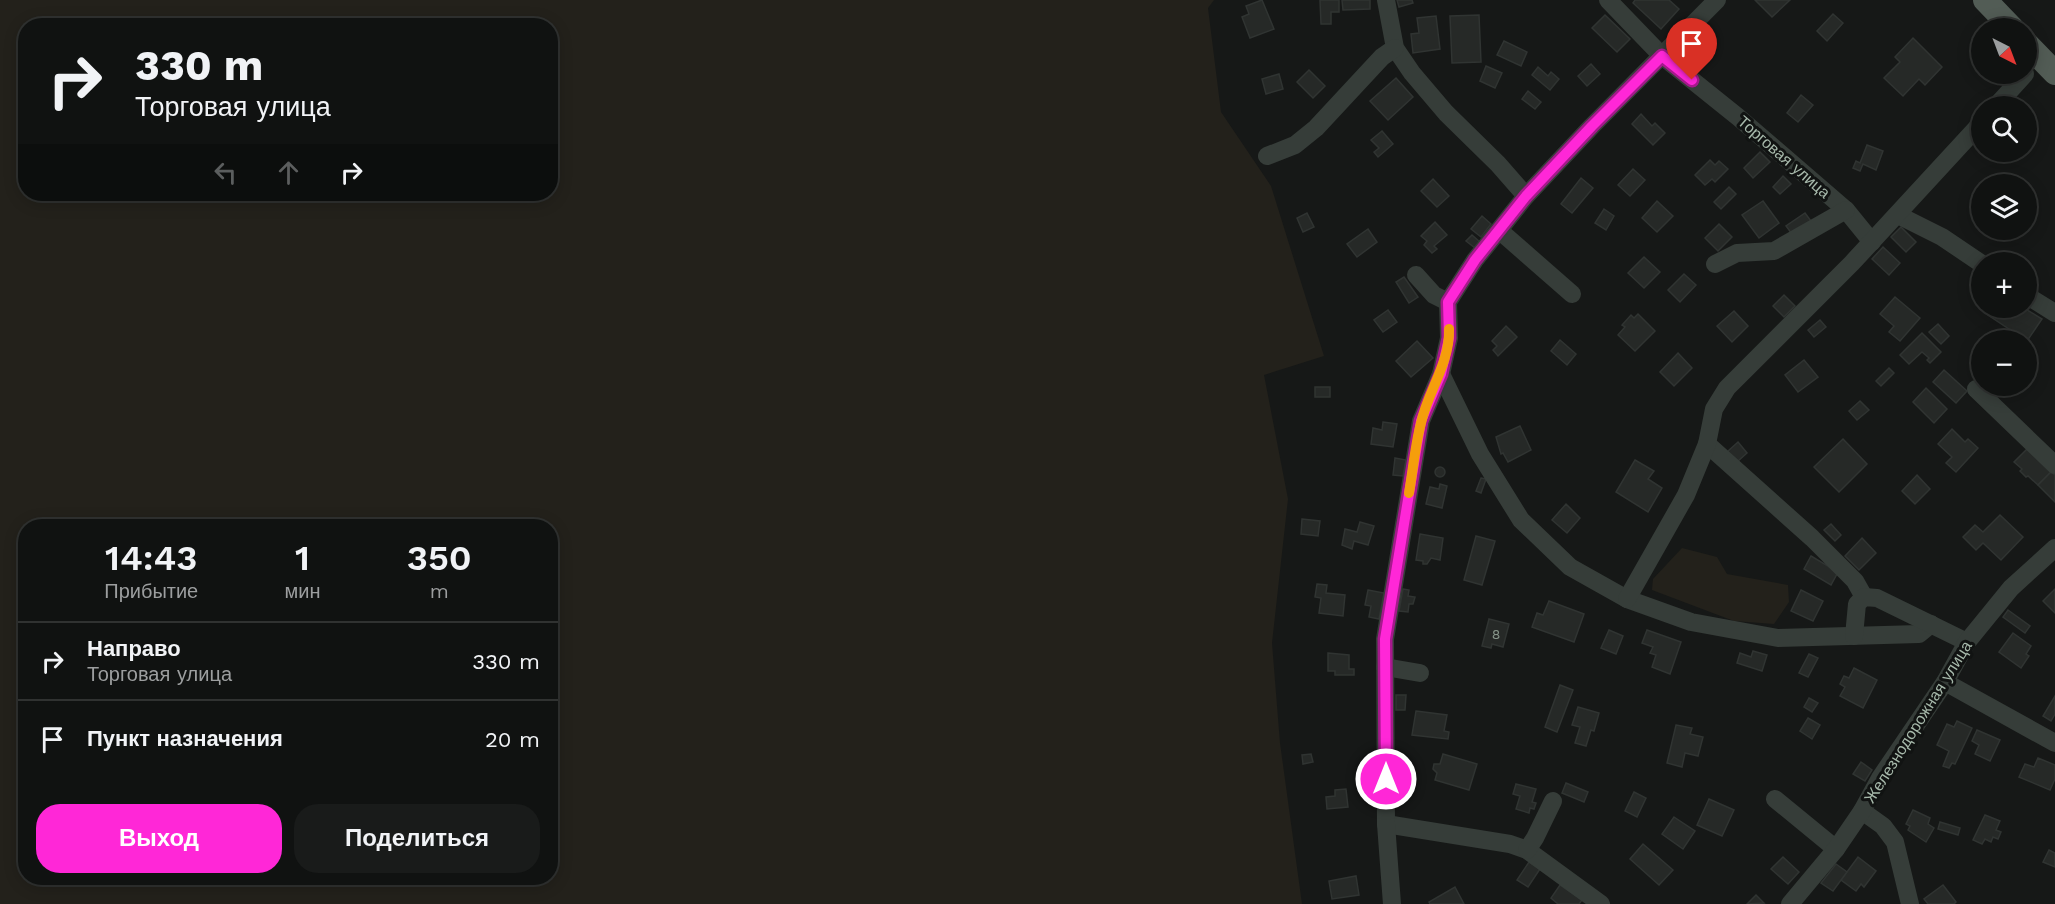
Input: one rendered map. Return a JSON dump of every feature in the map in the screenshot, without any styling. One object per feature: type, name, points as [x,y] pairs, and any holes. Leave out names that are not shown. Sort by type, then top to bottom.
[{"type":"main road","points":[[1984,0],[2002,18]]},
{"type":"street","points":[[1386,0],[1395,48],[1412,73],[1446,113],[1498,164],[1526,196]]},
{"type":"street","name":"Торговая улица","points":[[1608,0],[1662,56],[1738,117],[1846,210],[1872,242]]},
{"type":"street","points":[[1392,904],[1386,824],[1385,639],[1421,421],[1441,374],[1449,338],[1448,302],[1475,260],[1526,196],[1717,0]]},
{"type":"street","points":[[1267,156],[1295,145],[1316,128],[1382,57],[1395,48]]},
{"type":"street","points":[[2005,96],[2016,84]]},
{"type":"street","points":[[1627,599],[1686,495],[1707,444],[1714,409],[1727,388],[1872,242],[1971,134]]},
{"type":"street","points":[[1715,264],[1737,253],[1774,250],[1846,210]]},
{"type":"street","points":[[1898,214],[1942,237],[1971,257]]},
{"type":"street","points":[[1500,231],[1572,294]]},
{"type":"street","points":[[1416,275],[1434,294],[1448,302]]},
{"type":"street","points":[[2037,302],[2055,314]]},
{"type":"street","points":[[1441,374],[1480,454],[1521,520],[1570,567],[1627,599],[1691,622],[1778,638],[1919,634],[1932,624]]},
{"type":"street","points":[[1983,396],[2055,465]]},
{"type":"street","points":[[1707,444],[1812,538],[1856,582],[1864,597]]},
{"type":"street","name":"Железнодорожная улица","points":[[1790,904],[1836,849],[1862,811],[1880,778],[1945,682],[1967,642],[2011,588],[2055,548]]},
{"type":"street","points":[[1854,636],[1857,604],[1864,597],[1877,598],[1967,642]]},
{"type":"street","points":[[1385,667],[1419,673]]},
{"type":"street","points":[[1945,682],[2055,743]]},
{"type":"street","points":[[1775,799],[1836,849]]},
{"type":"street","points":[[1527,850],[1553,801]]},
{"type":"street","points":[[1862,811],[1883,826],[1894,842],[1910,904]]},
{"type":"street","points":[[1386,824],[1510,844],[1527,850],[1601,904]]},
{"type":"shaded area","points":[[0,0],[1214,0],[1208,8],[1221,112],[1271,186],[1324,356],[1264,375],[1288,499],[1272,643],[1280,743],[1302,904],[0,904]]},
{"type":"shaded area","points":[[1682,548],[1717,557],[1727,574],[1788,585],[1789,602],[1774,624],[1734,621],[1652,590],[1653,579]]},
{"type":"building","points":[[1262,0],[1274,29],[1250,38],[1242,17],[1249,14],[1246,6]]},
{"type":"building","points":[[1320,0],[1339,0],[1339,12],[1331,12],[1331,24],[1321,24]]},
{"type":"building","points":[[1342,0],[1370,0],[1370,9],[1343,10]]},
{"type":"building","points":[[1397,0],[1412,0],[1413,3],[1399,7]]},
{"type":"building","points":[[1635,0],[1669,0],[1679,9],[1661,29],[1633,3]]},
{"type":"building","points":[[1755,0],[1790,0],[1772,17]]},
{"type":"building","points":[[1833,14],[1843,23],[1827,41],[1817,31]]},
{"type":"building","points":[[1479,15],[1481,62],[1452,63],[1450,16]]},
{"type":"building","points":[[1605,15],[1630,39],[1617,52],[1592,28]]},
{"type":"building","points":[[1436,16],[1440,49],[1413,53],[1411,34],[1419,33],[1417,18]]},
{"type":"building","points":[[1913,38],[1942,67],[1925,85],[1919,79],[1903,96],[1884,78],[1900,62],[1895,57]]},
{"type":"building","points":[[1504,41],[1527,52],[1521,66],[1497,55]]},
{"type":"building","points":[[1591,64],[1600,74],[1587,86],[1578,76]]},
{"type":"building","points":[[1486,66],[1502,73],[1495,88],[1480,81]]},
{"type":"building","points":[[1538,67],[1548,76],[1551,72],[1559,79],[1550,90],[1532,75]]},
{"type":"building","points":[[1309,70],[1325,86],[1313,98],[1297,82]]},
{"type":"building","points":[[1279,74],[1283,89],[1266,94],[1262,79]]},
{"type":"building","points":[[1396,78],[1413,97],[1388,120],[1370,101]]},
{"type":"building","points":[[1528,91],[1541,102],[1535,109],[1522,99]]},
{"type":"building","points":[[1801,95],[1813,105],[1798,122],[1787,113]]},
{"type":"building","points":[[1641,114],[1652,126],[1655,123],[1665,133],[1653,145],[1632,124]]},
{"type":"building","points":[[1382,131],[1393,144],[1378,157],[1374,152],[1379,148],[1371,140]]},
{"type":"building","points":[[1867,145],[1883,151],[1876,170],[1863,164],[1860,171],[1853,168],[1856,161],[1860,163]]},
{"type":"building","points":[[1760,152],[1770,162],[1753,178],[1744,168]]},
{"type":"building","points":[[1710,160],[1715,165],[1719,161],[1728,169],[1715,182],[1712,179],[1705,185],[1695,175]]},
{"type":"building","points":[[1633,169],[1645,180],[1630,196],[1618,185]]},
{"type":"building","points":[[1783,176],[1791,184],[1780,194],[1773,187]]},
{"type":"building","points":[[1581,178],[1593,188],[1572,213],[1561,204]]},
{"type":"building","points":[[1433,179],[1449,196],[1437,207],[1421,191]]},
{"type":"building","points":[[1729,187],[1736,194],[1721,209],[1714,202]]},
{"type":"building","points":[[1657,201],[1673,216],[1657,232],[1642,218]]},
{"type":"building","points":[[1763,201],[1779,223],[1759,238],[1742,215]]},
{"type":"building","points":[[1604,209],[1614,216],[1606,230],[1595,223]]},
{"type":"building","points":[[1307,213],[1314,227],[1303,232],[1297,218]]},
{"type":"building","points":[[1805,213],[1811,221],[1792,234],[1786,226]]},
{"type":"building","points":[[1482,216],[1491,224],[1481,237],[1471,229]]},
{"type":"building","points":[[1435,222],[1447,235],[1434,246],[1437,249],[1432,253],[1424,245],[1427,241],[1421,236]]},
{"type":"building","points":[[1719,224],[1732,237],[1718,251],[1705,238]]},
{"type":"building","points":[[1901,227],[1916,242],[1906,252],[1891,237]]},
{"type":"building","points":[[1368,229],[1377,242],[1357,257],[1347,244]]},
{"type":"building","points":[[1472,235],[1480,242],[1475,248],[1466,241]]},
{"type":"building","points":[[1883,247],[1900,263],[1889,275],[1872,259]]},
{"type":"building","points":[[1644,257],[1660,272],[1644,288],[1628,273]]},
{"type":"building","points":[[1684,274],[1696,285],[1680,302],[1668,290]]},
{"type":"building","points":[[1404,277],[1418,297],[1409,303],[1396,282]]},
{"type":"building","points":[[1784,295],[1795,306],[1784,317],[1773,306]]},
{"type":"building","points":[[1895,297],[1920,318],[1900,341],[1889,332],[1894,326],[1880,314]]},
{"type":"building","points":[[1388,310],[1397,322],[1383,332],[1374,320]]},
{"type":"building","points":[[1734,311],[1748,326],[1732,342],[1717,326]]},
{"type":"building","points":[[1638,314],[1655,331],[1635,351],[1618,335],[1625,327],[1622,325],[1631,315],[1634,318]]},
{"type":"building","points":[[2037,316],[2042,319],[2034,330],[2010,330],[1992,318],[2037,318]]},
{"type":"building","points":[[1820,320],[1826,327],[1814,337],[1808,330]]},
{"type":"building","points":[[1938,324],[1949,336],[1941,344],[1929,332]]},
{"type":"building","points":[[1506,326],[1517,337],[1498,356],[1493,350],[1497,346],[1492,341]]},
{"type":"building","points":[[1922,333],[1941,352],[1930,363],[1927,360],[1929,358],[1922,352],[1909,364],[1900,355]]},
{"type":"building","points":[[1560,340],[1576,354],[1567,365],[1551,351]]},
{"type":"building","points":[[1417,341],[1433,358],[1411,377],[1396,361]]},
{"type":"building","points":[[1678,353],[1692,368],[1674,386],[1660,372]]},
{"type":"building","points":[[1804,360],[1818,377],[1798,392],[1785,375]]},
{"type":"building","points":[[1889,368],[1894,373],[1881,386],[1876,381]]},
{"type":"building","points":[[1944,370],[1967,391],[1956,403],[1933,382]]},
{"type":"building","points":[[1315,387],[1330,387],[1330,397],[1315,397]]},
{"type":"building","points":[[1926,388],[1947,409],[1934,423],[1913,402]]},
{"type":"building","points":[[1860,401],[1869,410],[1857,420],[1849,411]]},
{"type":"building","points":[[1383,422],[1397,424],[1393,447],[1371,444],[1373,428],[1382,430]]},
{"type":"building","points":[[1520,426],[1531,450],[1508,462],[1503,453],[1501,454],[1496,437]]},
{"type":"building","points":[[1952,429],[1965,442],[1968,439],[1978,448],[1956,472],[1946,463],[1952,457],[1938,444]]},
{"type":"building","points":[[1843,439],[1867,464],[1839,492],[1814,467]]},
{"type":"building","points":[[1738,442],[1747,453],[1737,462],[1727,452]]},
{"type":"building","points":[[2028,448],[2051,472],[2038,485],[2028,476],[2026,477],[2020,471],[2022,469],[2014,462]]},
{"type":"building","points":[[1395,458],[1406,460],[1403,476],[1393,475]]},
{"type":"building","points":[[1635,460],[1654,471],[1648,479],[1662,488],[1648,512],[1616,492]]},
{"type":"building","points":[[1440,467],[1444,468],[1444,476],[1440,477],[1436,476],[1435,472],[1436,468]]},
{"type":"building","points":[[2051,472],[2055,475],[2055,502],[2038,485]]},
{"type":"building","points":[[1917,475],[1930,489],[1915,504],[1902,491]]},
{"type":"building","points":[[1481,478],[1486,479],[1481,493],[1476,491]]},
{"type":"building","points":[[1440,484],[1447,486],[1442,508],[1426,504],[1430,487],[1439,489]]},
{"type":"building","points":[[1566,504],[1580,518],[1567,533],[1552,520]]},
{"type":"building","points":[[2000,515],[2023,537],[2001,560],[1983,543],[1976,550],[1963,537],[1975,525],[1983,532]]},
{"type":"building","points":[[1302,519],[1320,521],[1318,536],[1301,534]]},
{"type":"building","points":[[1360,522],[1374,526],[1368,545],[1354,541],[1352,549],[1342,545],[1345,529],[1357,532]]},
{"type":"building","points":[[1831,524],[1841,535],[1835,541],[1824,530]]},
{"type":"building","points":[[1420,534],[1443,538],[1440,560],[1431,558],[1427,564],[1423,564],[1423,561],[1416,560]]},
{"type":"building","points":[[1476,536],[1495,541],[1482,585],[1464,580]]},
{"type":"building","points":[[1862,538],[1876,553],[1859,570],[1845,556]]},
{"type":"building","points":[[1811,556],[1837,574],[1831,585],[1804,569]]},
{"type":"building","points":[[1317,584],[1327,585],[1326,593],[1345,595],[1343,616],[1319,613],[1321,598],[1315,597]]},
{"type":"building","points":[[1403,589],[1409,590],[1408,596],[1415,597],[1413,604],[1409,604],[1408,612],[1399,611]]},
{"type":"building","points":[[2055,589],[2055,613],[2043,601]]},
{"type":"building","points":[[1368,590],[1384,593],[1379,619],[1369,617],[1371,606],[1365,605]]},
{"type":"building","points":[[1801,590],[1823,601],[1813,621],[1791,611]]},
{"type":"building","points":[[1549,601],[1584,614],[1574,642],[1532,627],[1537,613],[1543,615]]},
{"type":"building","points":[[2008,610],[2030,626],[2025,633],[2003,617]]},
{"type":"building","points":[[1489,619],[1509,624],[1503,647],[1492,644],[1491,648],[1482,646]]},
{"type":"building","points":[[1609,630],[1623,636],[1616,654],[1601,648]]},
{"type":"building","points":[[1647,630],[1681,642],[1670,674],[1652,667],[1656,655],[1650,653],[1653,647],[1642,643]]},
{"type":"building","points":[[2013,633],[2031,646],[2026,654],[2029,656],[2021,668],[1999,652]]},
{"type":"building","points":[[1753,651],[1767,655],[1762,671],[1737,663],[1740,653],[1751,657]]},
{"type":"building","points":[[1328,653],[1349,655],[1349,669],[1354,669],[1354,675],[1335,675],[1335,671],[1328,671]]},
{"type":"building","points":[[1809,654],[1818,658],[1808,677],[1799,673]]},
{"type":"building","points":[[1854,668],[1877,680],[1863,708],[1840,696],[1845,687],[1840,684],[1844,676],[1849,678]]},
{"type":"building","points":[[1560,685],[1573,690],[1557,732],[1545,727]]},
{"type":"building","points":[[1396,695],[1406,695],[1405,710],[1396,710]]},
{"type":"building","points":[[2055,696],[2055,714],[2051,721],[2043,716]]},
{"type":"building","points":[[1809,698],[1818,703],[1812,712],[1804,707]]},
{"type":"building","points":[[1578,707],[1599,713],[1594,731],[1591,730],[1586,746],[1575,743],[1580,727],[1572,725]]},
{"type":"building","points":[[1416,711],[1447,715],[1444,731],[1449,732],[1448,739],[1412,735]]},
{"type":"building","points":[[1808,718],[1820,725],[1812,739],[1800,731]]},
{"type":"building","points":[[1957,721],[1972,728],[1955,764],[1952,763],[1949,768],[1943,766],[1949,751],[1937,745],[1947,724],[1954,727]]},
{"type":"building","points":[[1676,725],[1692,728],[1690,734],[1703,737],[1698,756],[1685,753],[1682,767],[1667,763]]},
{"type":"building","points":[[1977,730],[2000,740],[1990,761],[1975,754],[1979,745],[1972,741]]},
{"type":"building","points":[[1311,754],[1313,762],[1303,764],[1302,755]]},
{"type":"building","points":[[1443,754],[1477,764],[1469,790],[1435,780],[1437,773],[1433,769],[1434,764],[1440,764]]},
{"type":"building","points":[[2038,758],[2055,765],[2055,779],[2050,790],[2019,777],[2025,764],[2034,767]]},
{"type":"building","points":[[1861,762],[1872,770],[1865,781],[1853,774]]},
{"type":"building","points":[[1365,778],[1372,778],[1373,791],[1366,791]]},
{"type":"building","points":[[1566,783],[1588,792],[1584,802],[1562,793]]},
{"type":"building","points":[[1516,784],[1536,789],[1532,802],[1536,803],[1534,809],[1530,808],[1529,813],[1516,809],[1520,796],[1513,794]]},
{"type":"building","points":[[1346,789],[1348,807],[1327,809],[1326,797],[1335,796],[1335,790]]},
{"type":"building","points":[[1634,792],[1646,798],[1637,817],[1625,811]]},
{"type":"building","points":[[1709,799],[1734,810],[1722,836],[1697,825]]},
{"type":"building","points":[[1913,810],[1930,818],[1928,824],[1934,828],[1926,842],[1908,830],[1910,826],[1906,824]]},
{"type":"building","points":[[1985,815],[2000,821],[1996,830],[2001,832],[1998,839],[1993,837],[1991,842],[1985,839],[1982,844],[1973,840]]},
{"type":"building","points":[[1674,817],[1695,831],[1683,849],[1662,834]]},
{"type":"building","points":[[1940,822],[1960,828],[1958,835],[1938,829]]},
{"type":"building","points":[[1643,844],[1673,870],[1659,885],[1630,859]]},
{"type":"building","points":[[2049,850],[2055,853],[2055,867],[2043,862]]},
{"type":"building","points":[[1783,857],[1799,872],[1788,884],[1771,869]]},
{"type":"building","points":[[1858,857],[1876,871],[1864,887],[1861,884],[1856,891],[1841,880]]},
{"type":"building","points":[[1529,862],[1540,869],[1528,887],[1517,880]]},
{"type":"building","points":[[1836,864],[1847,872],[1833,891],[1821,883]]},
{"type":"building","points":[[1356,876],[1359,895],[1332,899],[1329,881]]},
{"type":"building","points":[[1560,885],[1582,900],[1579,904],[1558,904],[1551,898]]},
{"type":"building","points":[[1943,885],[1956,902],[1954,904],[1928,904],[1924,899]]},
{"type":"building","points":[[1455,887],[1464,904],[1430,904],[1429,902]]},
{"type":"building","points":[[1756,895],[1764,903],[1747,904]]},
{"type":"slow traffic","points":[[1409,493],[1421,421],[1441,374],[1449,329]]},
{"type":"route","points":[[1386,779],[1385,639],[1421,421],[1441,374],[1449,338],[1448,302],[1475,260],[1526,196],[1662,56],[1692,80]]}]
